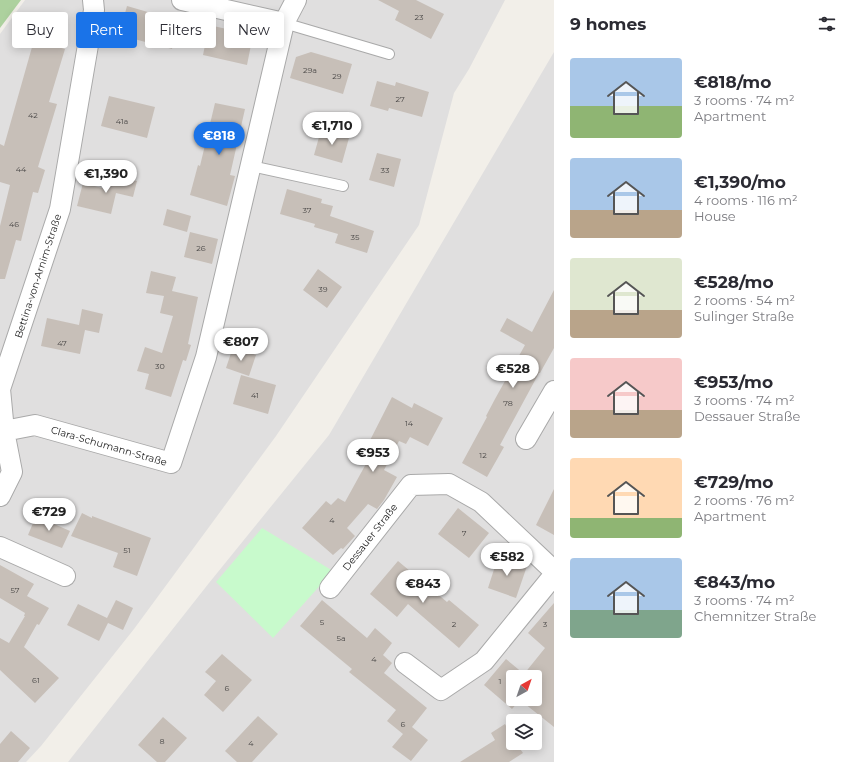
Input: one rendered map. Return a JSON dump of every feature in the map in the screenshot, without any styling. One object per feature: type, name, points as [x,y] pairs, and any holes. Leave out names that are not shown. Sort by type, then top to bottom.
[{"type":"street","name":"Bettina-von-Arnim-Straße","points":[[0,496],[12,472],[4,430],[0,389],[5,359],[60,209],[94,10],[93,0]]},
{"type":"street","points":[[182,0],[235,12]]},
{"type":"street","name":"Clara-Schumann-Straße","points":[[284,23],[296,0]]},
{"type":"street","name":"Clara-Schumann-Straße","points":[[4,430],[35,425],[171,464],[206,357],[278,48]]},
{"type":"street","points":[[526,439],[554,391]]},
{"type":"street","name":"Dessauer Straße","points":[[330,588],[411,485],[449,484],[481,502],[554,571]]},
{"type":"street","points":[[0,547],[65,576]]},
{"type":"street","points":[[405,663],[441,690],[484,662],[554,575]]},
{"type":"lane","points":[[284,23],[389,54]]},
{"type":"lane","points":[[251,166],[343,186]]},
{"type":"shaded area","points":[[25,0],[505,0],[469,69],[454,93],[419,225],[276,436],[134,629],[41,746],[26,762],[0,762],[0,34],[12,18],[12,48],[68,48],[68,12],[16,12]]},
{"type":"shaded area","points":[[554,52],[554,762],[68,762],[209,583],[329,435]]},
{"type":"green space","points":[[0,0],[21,0],[12,12],[0,28]]},
{"type":"green space","points":[[262,528],[333,571],[273,638],[216,582]]},
{"type":"building","points":[[378,0],[416,0],[444,14],[431,39],[395,20],[399,11]]},
{"type":"building","points":[[127,6],[148,12],[145,12],[145,42],[137,40],[137,12],[125,12]]},
{"type":"building","points":[[216,27],[224,28],[224,48],[250,48],[247,65],[203,55],[204,48],[216,48]]},
{"type":"building","points":[[32,48],[65,49],[49,102],[57,104],[38,167],[45,170],[38,193],[33,192],[21,241],[16,240],[5,279],[0,279],[0,226],[10,185],[0,182],[0,144],[4,146]]},
{"type":"building","points":[[311,52],[352,64],[343,94],[290,78],[296,57]]},
{"type":"building","points":[[377,81],[395,86],[396,82],[429,92],[422,117],[389,108],[388,111],[370,106]]},
{"type":"building","points":[[109,96],[155,107],[147,138],[101,126]]},
{"type":"building","points":[[215,103],[245,109],[230,175],[235,176],[227,206],[190,195],[198,165],[200,166]]},
{"type":"building","points":[[321,130],[349,138],[342,163],[314,155]]},
{"type":"building","points":[[377,153],[401,159],[394,187],[369,180]]},
{"type":"building","points":[[110,175],[137,181],[133,197],[116,193],[111,214],[77,206],[83,183],[106,189]]},
{"type":"building","points":[[287,189],[322,199],[321,203],[333,206],[330,216],[374,231],[367,253],[335,243],[338,234],[314,227],[315,224],[280,214]]},
{"type":"building","points":[[167,209],[191,216],[187,232],[163,225]]},
{"type":"building","points":[[190,232],[218,239],[212,264],[184,257]]},
{"type":"building","points":[[318,269],[342,287],[327,308],[303,290]]},
{"type":"building","points":[[151,271],[176,277],[172,291],[198,297],[188,344],[191,345],[186,361],[183,360],[171,397],[145,389],[149,374],[137,371],[145,347],[162,353],[173,316],[160,313],[164,296],[146,293]]},
{"type":"building","points":[[554,290],[554,348],[500,445],[504,447],[487,477],[462,463],[525,345],[500,331],[507,318],[532,332]]},
{"type":"building","points":[[82,309],[103,314],[99,333],[85,330],[80,354],[41,346],[47,318],[79,325]]},
{"type":"building","points":[[233,347],[256,355],[249,376],[226,368]]},
{"type":"building","points":[[241,375],[276,385],[268,414],[233,404]]},
{"type":"building","points":[[392,397],[412,408],[414,403],[443,418],[428,446],[410,437],[406,444],[399,441],[384,470],[397,477],[384,500],[377,509],[368,504],[347,528],[355,536],[343,549],[341,548],[333,555],[302,528],[326,501],[331,505],[338,498],[345,502],[367,462],[361,458]]},
{"type":"building","points":[[554,489],[554,535],[536,525]]},
{"type":"building","points":[[458,508],[489,533],[469,558],[438,534]]},
{"type":"building","points":[[82,513],[92,518],[92,516],[151,538],[137,576],[113,567],[118,553],[71,536]]},
{"type":"building","points":[[36,516],[70,531],[62,548],[28,535]]},
{"type":"building","points":[[498,557],[527,566],[516,598],[488,588]]},
{"type":"building","points":[[398,561],[447,602],[449,600],[479,625],[459,648],[408,604],[397,617],[370,594]]},
{"type":"building","points":[[0,565],[34,584],[27,596],[49,608],[39,625],[37,624],[24,647],[59,678],[35,703],[0,670],[0,638],[9,643],[25,616],[25,613],[0,598]]},
{"type":"building","points":[[116,600],[133,608],[123,630],[108,623],[99,641],[67,625],[78,604],[107,618]]},
{"type":"building","points":[[322,600],[367,638],[375,628],[392,643],[383,655],[392,663],[384,673],[427,708],[412,727],[428,740],[411,761],[392,747],[403,734],[387,721],[396,710],[349,672],[352,669],[300,626]]},
{"type":"building","points":[[554,603],[554,727],[542,717],[542,714],[538,714],[528,706],[542,706],[542,670],[527,670],[545,648],[528,633]]},
{"type":"building","points":[[222,654],[252,680],[223,712],[204,695],[216,681],[205,672]]},
{"type":"building","points":[[506,659],[519,670],[506,670],[506,704],[484,685]]},
{"type":"building","points":[[258,716],[278,734],[252,762],[237,762],[225,751]]},
{"type":"building","points":[[163,717],[187,738],[165,762],[157,762],[138,745]]},
{"type":"building","points":[[505,724],[506,750],[521,750],[523,753],[509,762],[460,762],[495,740],[491,733]]},
{"type":"building","points":[[11,731],[30,748],[18,762],[0,762],[0,744]]}]
